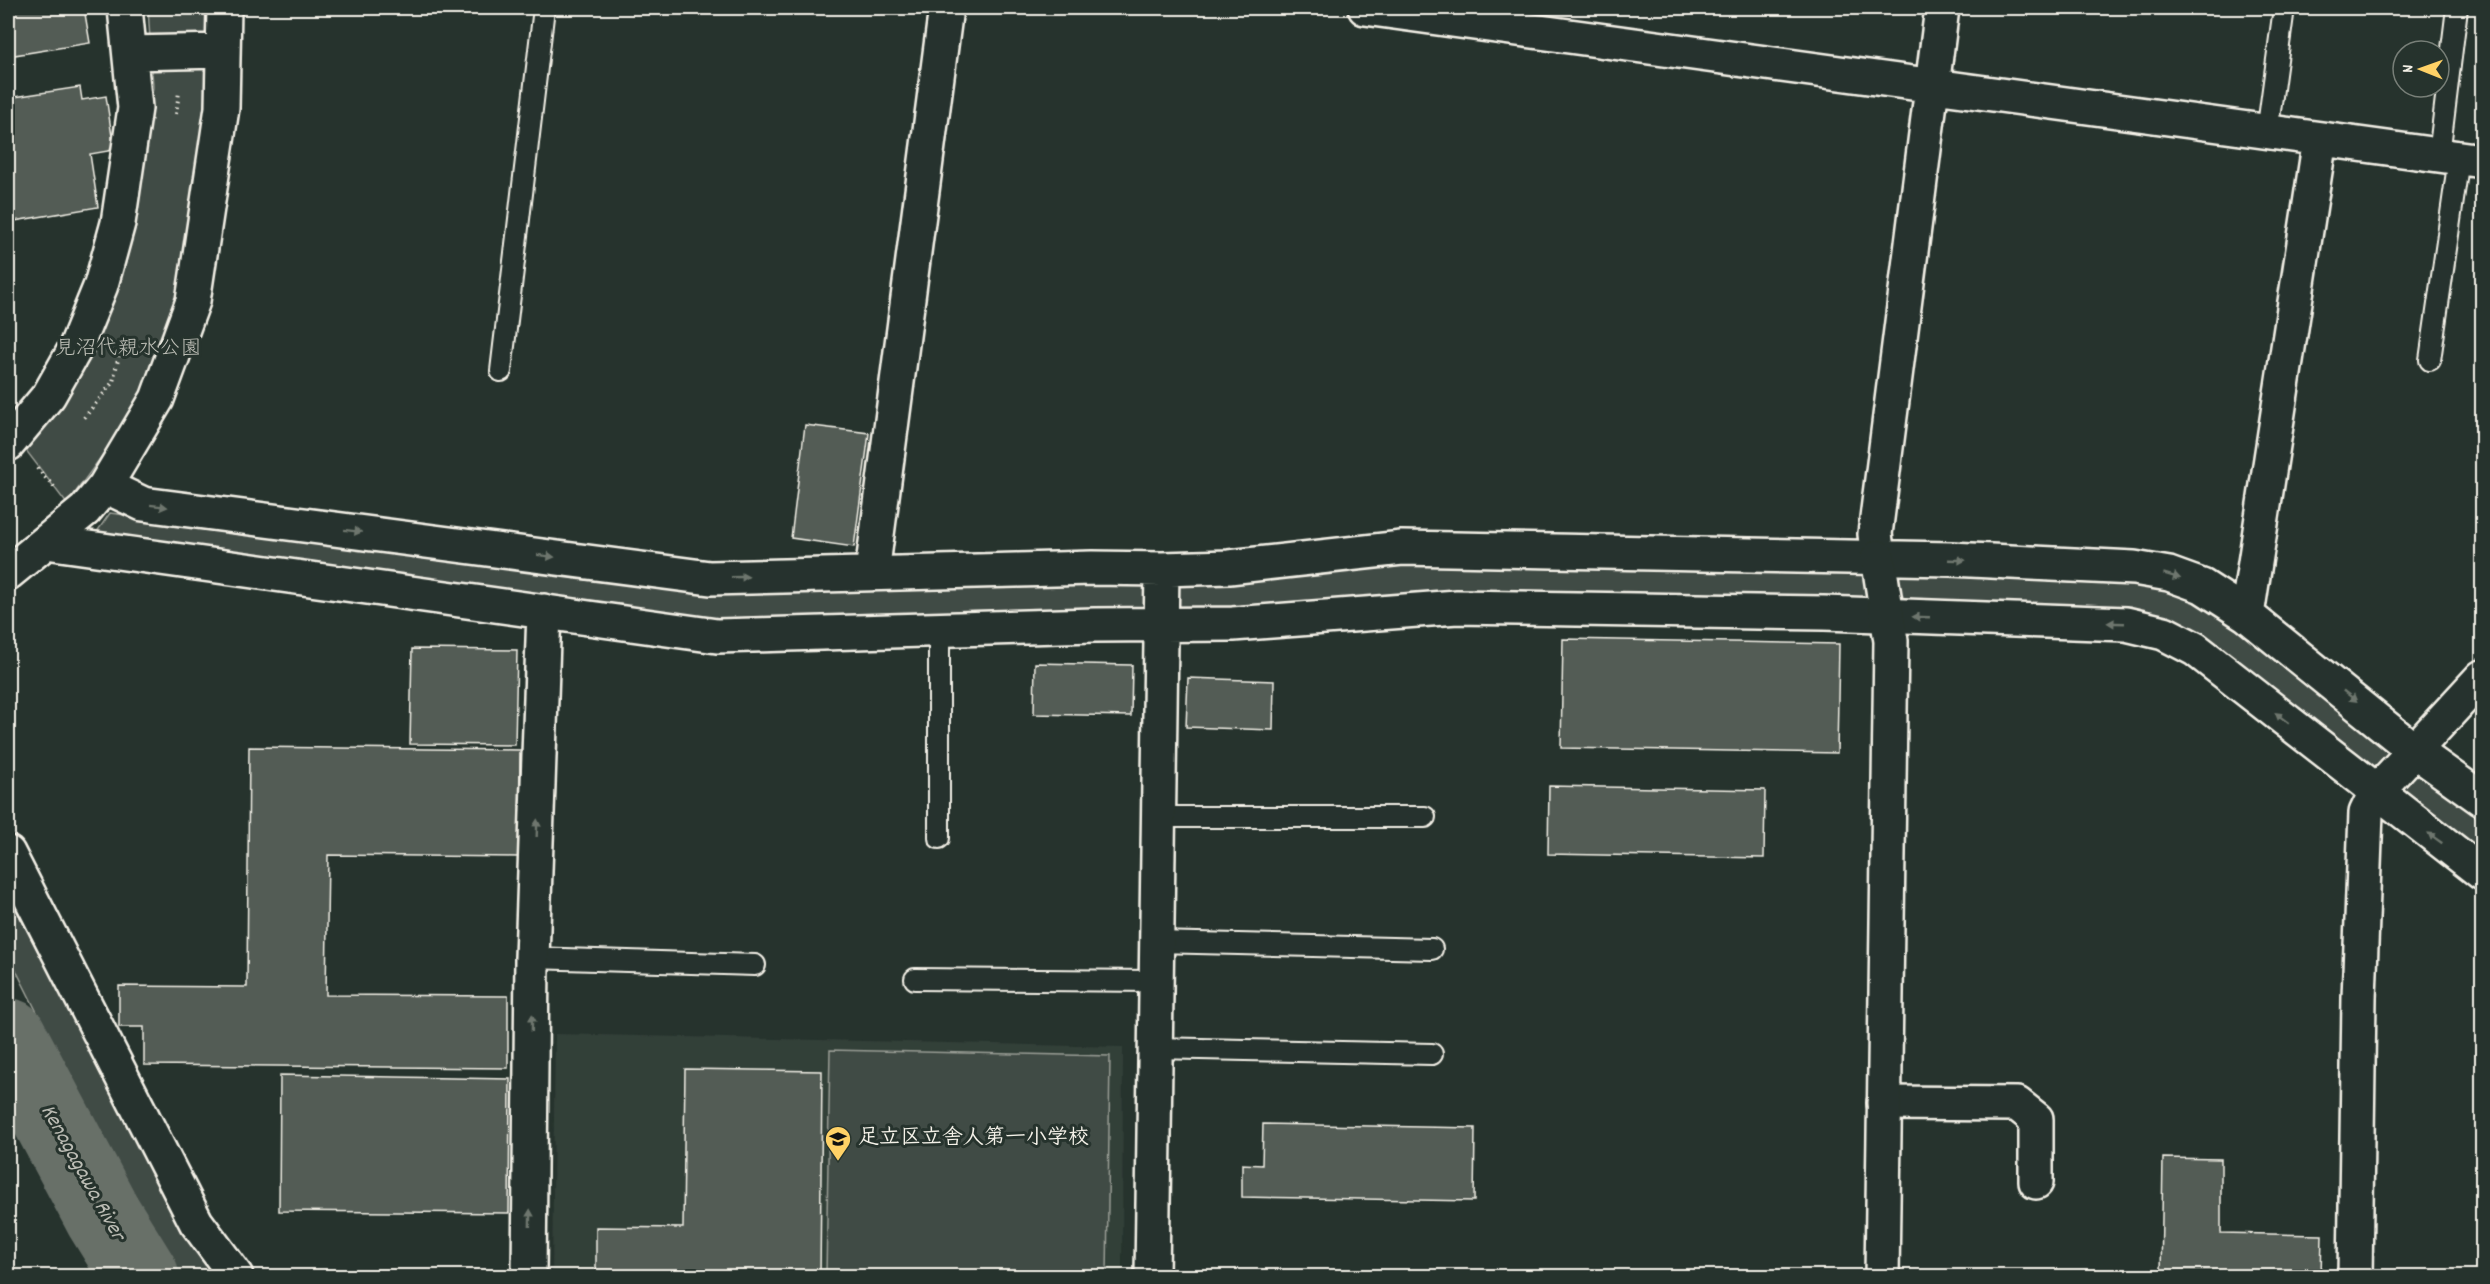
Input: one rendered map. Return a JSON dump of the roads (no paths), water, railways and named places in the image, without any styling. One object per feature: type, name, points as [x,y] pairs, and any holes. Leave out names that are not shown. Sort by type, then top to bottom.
[{"type":"street","points":[[8,444],[49,395],[75,349],[101,285],[118,223],[135,108],[125,8]]},
{"type":"street","points":[[8,573],[85,510],[105,486],[157,399],[193,301],[222,108],[224,8]]},
{"type":"street","points":[[872,573],[946,8]]},
{"type":"street","points":[[1365,8],[1437,12],[1930,86],[2460,158]]},
{"type":"street","points":[[1882,1276],[1891,641],[1875,534],[1930,86],[1942,8]]},
{"type":"street","points":[[130,53],[223,51]]},
{"type":"street","points":[[2247,615],[2320,139]]},
{"type":"street","points":[[105,486],[143,504],[710,578],[1092,568],[1228,567],[1401,548],[1878,557],[2134,568],[2169,574],[2202,586],[2247,615],[2415,751],[2482,799]]},
{"type":"street","points":[[46,542],[717,636],[1233,624],[1457,607],[1824,612],[2126,624],[2164,633],[2195,649],[2482,873]]},
{"type":"street","points":[[1152,1276],[1162,569]]},
{"type":"street","points":[[530,1276],[532,958],[544,611]]},
{"type":"street","points":[[2355,1276],[2359,998],[2366,813],[2376,792],[2482,677]]},
{"type":"street","points":[[8,853],[196,1222],[236,1276]]},
{"type":"street","points":[[1884,1103],[2017,1104],[2036,1119],[2036,1182]]},
{"type":"lane","points":[[501,371],[544,8]]},
{"type":"lane","points":[[2267,133],[2284,8]]},
{"type":"lane","points":[[2430,360],[2460,158],[2457,8]]},
{"type":"lane","points":[[939,630],[939,838]]},
{"type":"lane","points":[[1158,817],[1425,817]]},
{"type":"lane","points":[[1156,942],[1432,949]]},
{"type":"lane","points":[[532,958],[755,965]]},
{"type":"lane","points":[[915,979],[1155,981]]},
{"type":"lane","points":[[1155,1048],[1432,1054]]},
{"type":"waterway","name":"Kenagagawa River","points":[[8,1037],[103,1216],[140,1276]]},
{"type":"place","name":"足立区立舎人第一小学校","points":[[838,1162]]},
{"type":"park label","name":"見沼代親水公園","points":[[128,350]]}]
